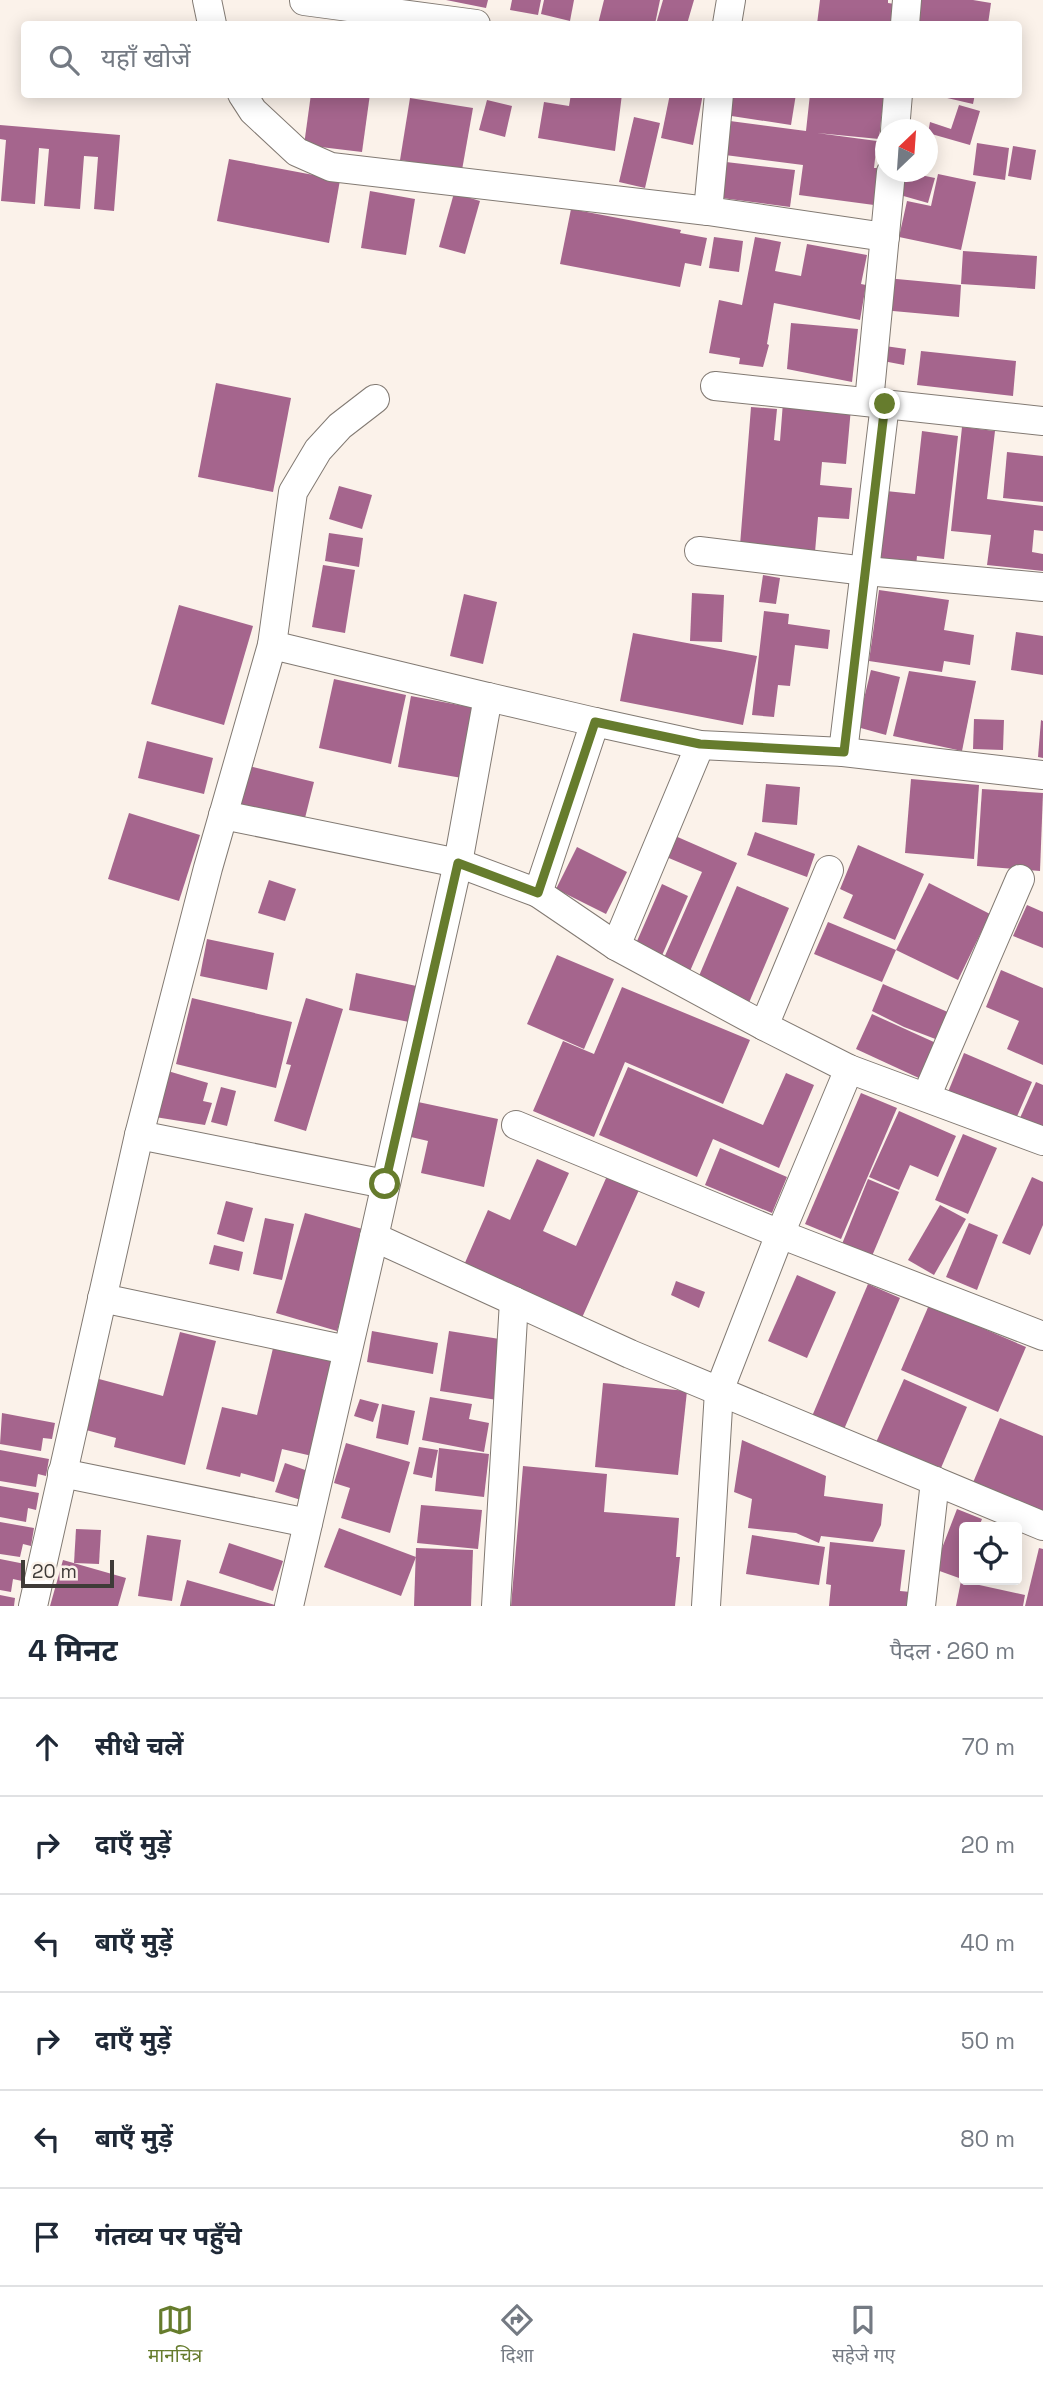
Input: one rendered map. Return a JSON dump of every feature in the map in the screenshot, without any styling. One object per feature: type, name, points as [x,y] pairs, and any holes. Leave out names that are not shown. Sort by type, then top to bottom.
[{"type":"street","points":[[208,0],[212,21]]},
{"type":"street","points":[[728,21],[731,0]]},
{"type":"street","points":[[905,21],[907,0]]},
{"type":"street","points":[[304,1],[454,21]]},
{"type":"street","points":[[245,98],[253,111],[297,152],[331,167],[708,211],[885,237]]},
{"type":"street","points":[[708,211],[719,98]]},
{"type":"street","points":[[896,119],[898,98]]},
{"type":"street","points":[[844,752],[866,571],[890,182]]},
{"type":"street","points":[[715,386],[1043,421],[1043,415]]},
{"type":"street","points":[[33,1606],[139,1135],[223,815],[272,645],[293,492],[318,450],[340,426],[375,399]]},
{"type":"street","points":[[699,551],[866,571],[1043,587]]},
{"type":"street","points":[[272,645],[595,722],[700,744],[844,752],[1043,775]]},
{"type":"street","points":[[289,1606],[458,863],[488,697]]},
{"type":"street","points":[[538,893],[595,722]]},
{"type":"street","points":[[616,946],[700,744]]},
{"type":"street","points":[[223,815],[458,863],[538,893],[616,946],[849,1069],[1043,1141]]},
{"type":"street","points":[[764,1026],[830,870]]},
{"type":"street","points":[[926,1097],[1020,879]]},
{"type":"street","points":[[706,1606],[719,1391],[780,1234],[849,1069]]},
{"type":"street","points":[[516,1125],[780,1234],[1043,1336]]},
{"type":"street","points":[[139,1135],[385,1184]]},
{"type":"street","points":[[374,1237],[630,1354],[1043,1526]]},
{"type":"street","points":[[102,1298],[347,1350]]},
{"type":"street","points":[[496,1606],[514,1301]]},
{"type":"street","points":[[62,1473],[307,1523]]},
{"type":"street","points":[[921,1606],[935,1481]]},
{"type":"building","points":[[446,0],[488,0],[486,8]]},
{"type":"building","points":[[512,0],[541,0],[538,15],[510,10]]},
{"type":"building","points":[[544,0],[574,0],[570,21],[541,14]]},
{"type":"building","points":[[604,0],[660,0],[656,21],[599,21]]},
{"type":"building","points":[[663,0],[694,0],[688,21],[657,21]]},
{"type":"building","points":[[820,0],[888,0],[888,3],[895,4],[892,21],[817,21]]},
{"type":"building","points":[[920,0],[973,0],[991,3],[988,21],[916,21]]},
{"type":"building","points":[[310,98],[369,98],[362,152],[304,145]]},
{"type":"building","points":[[410,98],[473,108],[462,170],[400,160]]},
{"type":"building","points":[[570,98],[622,98],[615,151],[538,138],[544,102],[569,106]]},
{"type":"building","points":[[669,98],[702,98],[693,145],[661,138]]},
{"type":"building","points":[[727,98],[795,98],[791,125],[725,115]]},
{"type":"building","points":[[810,98],[884,98],[881,119],[875,119],[875,139],[817,133],[875,141],[876,182],[874,205],[799,195],[803,165],[725,155],[730,121],[806,131]]},
{"type":"building","points":[[947,98],[974,98],[973,104]]},
{"type":"building","points":[[487,100],[512,106],[505,137],[479,130]]},
{"type":"building","points":[[959,105],[980,111],[970,145],[938,136],[938,125],[951,129]]},
{"type":"building","points":[[634,117],[660,123],[645,188],[619,182]]},
{"type":"building","points":[[0,125],[120,135],[114,211],[94,209],[98,157],[84,156],[80,209],[44,206],[49,149],[39,148],[35,204],[1,201],[6,140],[0,139]]},
{"type":"building","points":[[977,143],[1009,148],[1005,180],[973,175]]},
{"type":"building","points":[[1013,146],[1036,150],[1031,180],[1008,176]]},
{"type":"building","points":[[229,159],[340,180],[329,243],[217,221]]},
{"type":"building","points":[[726,162],[795,170],[790,207],[722,198]]},
{"type":"building","points":[[938,174],[976,182],[961,250],[899,237],[907,201],[931,206]]},
{"type":"building","points":[[903,182],[934,182],[928,203],[900,195]]},
{"type":"building","points":[[370,191],[415,199],[406,255],[361,248]]},
{"type":"building","points":[[454,193],[480,201],[465,254],[439,247]]},
{"type":"building","points":[[571,209],[681,230],[680,233],[707,238],[701,266],[685,263],[680,287],[560,264]]},
{"type":"building","points":[[714,237],[743,241],[739,272],[709,268]]},
{"type":"building","points":[[755,237],[781,242],[775,271],[801,276],[807,244],[867,255],[861,284],[866,285],[860,320],[774,303],[767,344],[769,345],[763,367],[739,364],[740,358],[709,353],[719,300],[742,305]]},
{"type":"building","points":[[963,251],[1037,256],[1035,289],[961,284]]},
{"type":"building","points":[[886,278],[961,285],[959,317],[882,310]]},
{"type":"building","points":[[791,323],[858,329],[852,382],[787,369]]},
{"type":"building","points":[[885,346],[906,349],[904,365],[883,361]]},
{"type":"building","points":[[921,351],[1016,361],[1013,396],[917,385]]},
{"type":"building","points":[[216,383],[291,398],[273,492],[198,477]]},
{"type":"building","points":[[783,402],[851,408],[846,464],[822,462],[820,485],[852,488],[849,519],[818,517],[815,552],[740,545],[751,407],[777,409],[774,440],[780,441]]},
{"type":"building","points":[[962,427],[995,431],[987,499],[1043,506],[1043,531],[1034,530],[1032,552],[1043,554],[1043,571],[987,565],[991,535],[951,531]]},
{"type":"building","points":[[922,431],[958,436],[944,559],[917,556],[916,566],[878,561],[886,491],[915,494]]},
{"type":"building","points":[[1007,452],[1043,456],[1043,502],[1003,498]]},
{"type":"building","points":[[339,486],[372,495],[362,529],[329,519]]},
{"type":"building","points":[[329,533],[363,538],[359,567],[325,561]]},
{"type":"building","points":[[323,565],[355,570],[345,633],[312,627]]},
{"type":"building","points":[[763,575],[780,578],[776,604],[759,602]]},
{"type":"building","points":[[879,590],[949,600],[944,630],[974,635],[970,665],[944,661],[942,672],[869,661]]},
{"type":"building","points":[[692,593],[724,595],[722,642],[690,641]]},
{"type":"building","points":[[464,594],[497,602],[483,664],[450,656]]},
{"type":"building","points":[[179,605],[253,626],[224,725],[151,704]]},
{"type":"building","points":[[764,611],[789,614],[788,624],[830,630],[828,649],[795,645],[790,686],[778,685],[774,717],[752,715]]},
{"type":"building","points":[[1016,632],[1043,636],[1043,675],[1011,670]]},
{"type":"building","points":[[633,633],[757,656],[743,725],[620,701]]},
{"type":"building","points":[[871,670],[900,677],[886,735],[857,727]]},
{"type":"building","points":[[909,671],[976,681],[962,751],[893,736]]},
{"type":"building","points":[[334,679],[406,695],[391,764],[319,748]]},
{"type":"building","points":[[411,696],[475,708],[462,778],[398,767]]},
{"type":"building","points":[[974,719],[1004,720],[1003,750],[973,749]]},
{"type":"building","points":[[1041,720],[1043,721],[1043,758],[1038,757]]},
{"type":"building","points":[[147,741],[213,758],[204,794],[138,778]]},
{"type":"building","points":[[249,766],[314,782],[303,826],[238,809]]},
{"type":"building","points":[[911,779],[979,785],[974,859],[905,853]]},
{"type":"building","points":[[766,784],[800,787],[797,825],[762,822]]},
{"type":"building","points":[[982,789],[1043,793],[1040,871],[977,866]]},
{"type":"building","points":[[129,813],[200,835],[179,901],[108,879]]},
{"type":"building","points":[[755,832],[815,854],[807,877],[747,855]]},
{"type":"building","points":[[673,835],[737,863],[687,978],[660,967],[702,872],[664,856]]},
{"type":"building","points":[[858,845],[924,874],[895,940],[843,918],[853,895],[840,889]]},
{"type":"building","points":[[577,847],[627,872],[606,914],[556,889]]},
{"type":"building","points":[[269,880],[296,889],[285,921],[258,913]]},
{"type":"building","points":[[929,883],[990,914],[958,980],[896,950]]},
{"type":"building","points":[[662,884],[688,896],[660,960],[634,948]]},
{"type":"building","points":[[737,886],[789,908],[748,1005],[696,983]]},
{"type":"building","points":[[1027,905],[1043,912],[1043,948],[1013,936]]},
{"type":"building","points":[[828,922],[896,950],[882,982],[814,954]]},
{"type":"building","points":[[207,939],[274,953],[267,990],[200,976]]},
{"type":"building","points":[[557,955],[614,979],[584,1049],[527,1024]]},
{"type":"building","points":[[1001,970],[1043,988],[1043,1065],[1007,1049],[1019,1021],[986,1007]]},
{"type":"building","points":[[356,973],[421,987],[414,1023],[349,1010]]},
{"type":"building","points":[[883,984],[950,1013],[938,1040],[872,1011]]},
{"type":"building","points":[[622,987],[750,1040],[723,1104],[625,1062],[594,1137],[533,1111],[563,1041],[594,1054]]},
{"type":"building","points":[[192,998],[292,1022],[276,1088],[176,1064]]},
{"type":"building","points":[[306,998],[343,1009],[306,1131],[274,1121],[291,1065],[286,1064]]},
{"type":"building","points":[[872,1014],[936,1043],[921,1079],[856,1049]]},
{"type":"building","points":[[964,1053],[1032,1082],[1015,1121],[948,1092]]},
{"type":"building","points":[[628,1067],[763,1125],[786,1073],[814,1085],[779,1168],[713,1139],[697,1177],[599,1135]]},
{"type":"building","points":[[168,1071],[208,1083],[203,1101],[212,1103],[205,1125],[155,1117]]},
{"type":"building","points":[[1036,1082],[1043,1085],[1043,1128],[1020,1118]]},
{"type":"building","points":[[221,1087],[236,1091],[227,1126],[211,1122]]},
{"type":"building","points":[[861,1093],[897,1108],[841,1239],[805,1224]]},
{"type":"building","points":[[418,1102],[498,1119],[484,1187],[421,1173],[428,1141],[411,1137]]},
{"type":"building","points":[[899,1111],[956,1136],[938,1177],[910,1165],[899,1190],[869,1177]]},
{"type":"building","points":[[963,1134],[997,1148],[968,1214],[935,1200]]},
{"type":"building","points":[[720,1148],[787,1177],[772,1213],[705,1185]]},
{"type":"building","points":[[537,1159],[569,1173],[543,1231],[576,1246],[607,1176],[639,1190],[581,1320],[464,1265],[488,1210],[510,1220]]},
{"type":"building","points":[[1032,1177],[1043,1182],[1043,1225],[1030,1255],[1002,1243]]},
{"type":"building","points":[[868,1179],[899,1192],[872,1256],[842,1244]]},
{"type":"building","points":[[226,1201],[253,1208],[244,1242],[217,1234]]},
{"type":"building","points":[[940,1205],[966,1219],[934,1275],[908,1260]]},
{"type":"building","points":[[305,1213],[366,1230],[337,1331],[276,1313]]},
{"type":"building","points":[[265,1218],[294,1224],[282,1280],[253,1274]]},
{"type":"building","points":[[969,1223],[998,1235],[977,1290],[946,1277]]},
{"type":"building","points":[[214,1245],[243,1252],[239,1271],[209,1264]]},
{"type":"building","points":[[797,1275],[836,1292],[807,1358],[768,1341]]},
{"type":"building","points":[[676,1281],[705,1292],[699,1308],[671,1295]]},
{"type":"building","points":[[868,1284],[900,1298],[842,1434],[810,1421]]},
{"type":"building","points":[[929,1305],[1026,1347],[998,1412],[901,1370]]},
{"type":"building","points":[[372,1331],[438,1343],[433,1374],[367,1362]]},
{"type":"building","points":[[449,1331],[506,1340],[497,1400],[440,1391]]},
{"type":"building","points":[[180,1332],[216,1341],[185,1465],[114,1447],[116,1438],[86,1430],[99,1379],[163,1396]]},
{"type":"building","points":[[274,1344],[336,1360],[312,1456],[282,1449],[274,1482],[241,1473],[240,1477],[206,1469],[222,1407],[257,1415]]},
{"type":"building","points":[[904,1379],[967,1407],[938,1475],[874,1447]]},
{"type":"building","points":[[603,1383],[687,1391],[678,1475],[595,1467]]},
{"type":"building","points":[[430,1397],[472,1404],[469,1419],[489,1423],[484,1452],[422,1440]]},
{"type":"building","points":[[360,1399],[379,1404],[373,1422],[354,1416]]},
{"type":"building","points":[[382,1404],[415,1411],[408,1445],[376,1438]]},
{"type":"building","points":[[2,1413],[55,1423],[52,1439],[43,1438],[41,1451],[0,1444]]},
{"type":"building","points":[[1000,1418],[1043,1436],[1043,1516],[972,1485]]},
{"type":"building","points":[[742,1440],[826,1476],[824,1496],[883,1504],[881,1525],[873,1542],[821,1536],[819,1543],[796,1533],[748,1528],[752,1499],[734,1492]]},
{"type":"building","points":[[346,1443],[410,1462],[390,1533],[341,1518],[350,1488],[334,1483]]},
{"type":"building","points":[[419,1447],[438,1450],[432,1478],[413,1474]]},
{"type":"building","points":[[439,1448],[489,1454],[484,1497],[435,1491]]},
{"type":"building","points":[[0,1450],[49,1459],[46,1476],[38,1474],[36,1487],[0,1481]]},
{"type":"building","points":[[285,1463],[311,1472],[301,1500],[275,1492]]},
{"type":"building","points":[[523,1466],[607,1474],[604,1512],[679,1518],[676,1557],[680,1557],[675,1606],[511,1606]]},
{"type":"building","points":[[0,1486],[39,1493],[36,1510],[28,1508],[26,1522],[0,1517]]},
{"type":"building","points":[[421,1505],[482,1510],[478,1549],[417,1543]]},
{"type":"building","points":[[957,1509],[982,1519],[981,1522],[959,1522],[959,1578],[934,1569]]},
{"type":"building","points":[[0,1522],[34,1528],[31,1546],[23,1544],[20,1557],[0,1554]]},
{"type":"building","points":[[339,1528],[416,1557],[401,1596],[324,1567]]},
{"type":"building","points":[[76,1529],[101,1530],[99,1564],[74,1563]]},
{"type":"building","points":[[147,1535],[181,1540],[172,1601],[138,1596]]},
{"type":"building","points":[[752,1535],[825,1547],[819,1585],[746,1574]]},
{"type":"building","points":[[830,1542],[905,1550],[900,1591],[911,1592],[909,1606],[829,1606],[831,1585],[826,1584]]},
{"type":"building","points":[[229,1543],[283,1561],[273,1591],[219,1573]]},
{"type":"building","points":[[416,1548],[473,1550],[471,1606],[414,1606]]},
{"type":"building","points":[[1039,1548],[1043,1549],[1043,1606],[1025,1606]]},
{"type":"building","points":[[0,1559],[25,1564],[22,1581],[13,1579],[11,1592],[0,1590]]},
{"type":"building","points":[[63,1560],[126,1578],[118,1606],[50,1606]]},
{"type":"building","points":[[187,1580],[275,1605],[275,1606],[180,1606]]},
{"type":"building","points":[[960,1585],[979,1585],[1025,1595],[1023,1606],[956,1606]]},
{"type":"building","points":[[0,1595],[15,1598],[14,1606],[0,1606]]},
{"type":"route","points":[[385,1184],[458,863],[538,893],[595,722],[700,744],[844,752],[885,404]]}]
